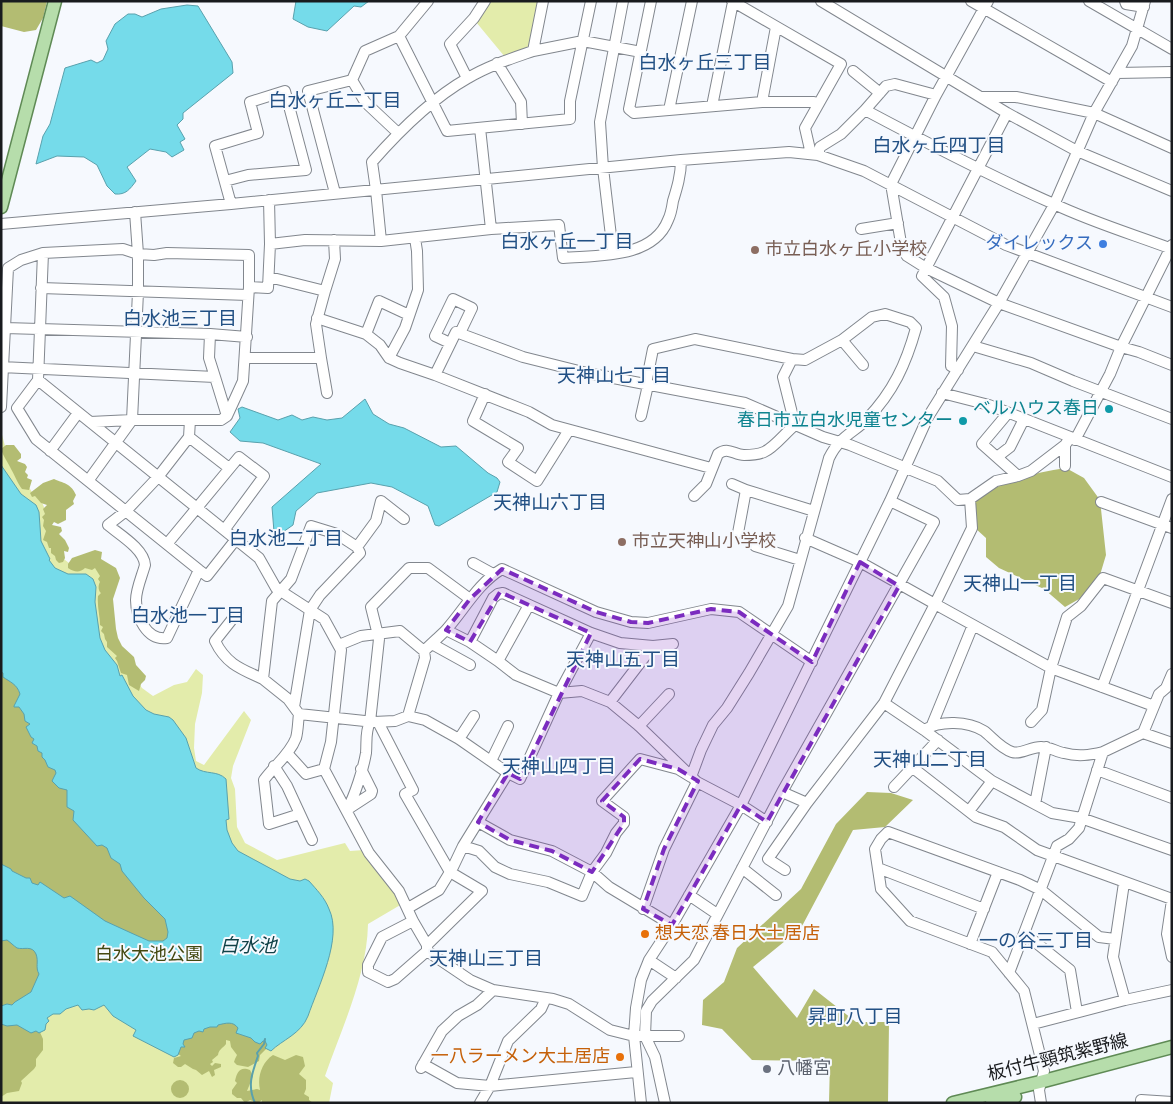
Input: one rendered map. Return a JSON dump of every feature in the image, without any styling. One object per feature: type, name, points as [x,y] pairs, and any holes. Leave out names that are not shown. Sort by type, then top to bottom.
[{"type":"main road","points":[[1,207],[55,1]]},
{"type":"main road","name":"板付牛頸筑紫野線","points":[[953,1103],[1040,1092],[1172,1047]]},
{"type":"main road","name":"板付牛頸筑紫野線","points":[[992,1103],[1040,1092],[1172,1054]]},
{"type":"street","points":[[352,80],[365,51],[399,36],[428,1]]},
{"type":"street","points":[[467,78],[450,44],[474,18],[485,1]]},
{"type":"street","points":[[533,51],[543,1]]},
{"type":"street","points":[[399,36],[447,131],[570,119],[570,101],[591,1]]},
{"type":"street","points":[[612,254],[600,122],[623,1]]},
{"type":"street","points":[[651,1],[629,109],[634,113],[762,102],[814,102],[817,106]]},
{"type":"street","points":[[669,110],[692,1]]},
{"type":"street","points":[[821,1],[1007,113],[1077,152],[1172,191]]},
{"type":"street","points":[[972,1],[986,5],[1115,77],[1172,72]]},
{"type":"street","points":[[1089,1],[1172,49]]},
{"type":"street","points":[[641,1103],[636,1072],[634,1036],[641,980],[649,960],[672,925],[742,805],[906,468],[928,417],[998,303],[1054,205],[1094,113],[1132,46],[1138,29],[1144,4],[1126,4],[1125,1]]},
{"type":"street","points":[[712,106],[732,2],[841,64],[805,128],[815,155]]},
{"type":"street","points":[[986,5],[936,95],[891,184],[902,249],[907,256],[926,268],[998,303],[1172,365]]},
{"type":"street","points":[[762,102],[776,27]]},
{"type":"street","points":[[380,241],[372,162],[398,133],[433,102],[467,78],[497,63],[533,51],[583,40],[641,52]]},
{"type":"street","points":[[497,63],[521,102],[522,124]]},
{"type":"street","points":[[853,71],[880,93]]},
{"type":"street","points":[[352,80],[365,102],[398,133]]},
{"type":"street","points":[[335,193],[308,91],[352,80]]},
{"type":"street","points":[[815,155],[820,146],[841,134],[886,86],[895,84],[936,95]]},
{"type":"street","points":[[225,181],[248,175],[306,170],[284,91],[250,102],[258,133],[215,146],[231,204]]},
{"type":"street","points":[[980,97],[1016,97],[1094,113],[1172,148]]},
{"type":"street","points":[[865,110],[915,137],[1054,205],[1140,239],[1171,247],[1145,297],[1110,374],[1070,441],[1065,466]]},
{"type":"street","points":[[958,370],[951,366],[952,326],[944,297],[922,276],[1007,113]]},
{"type":"street","points":[[480,128],[491,230]]},
{"type":"street","points":[[1,224],[777,152],[815,155],[843,163],[891,184],[954,216],[1006,246],[1172,307]]},
{"type":"street","points":[[270,244],[305,240],[380,241],[559,225],[563,258],[635,250],[649,244],[668,221],[681,172],[681,160]]},
{"type":"street","points":[[42,288],[138,292],[249,291],[268,288],[269,200]]},
{"type":"street","points":[[88,481],[132,420],[138,292],[135,212]]},
{"type":"street","points":[[862,229],[898,222]]},
{"type":"street","points":[[389,358],[404,328],[418,290],[415,238]]},
{"type":"street","points":[[327,393],[316,324],[335,259],[334,240]]},
{"type":"street","points":[[1,407],[8,268],[21,260],[43,253],[123,250],[138,254],[154,255],[167,253],[249,255],[249,291],[243,381],[227,416],[221,420],[90,422]]},
{"type":"street","points":[[43,253],[38,375],[17,408],[36,439],[207,576],[237,538]]},
{"type":"street","points":[[269,277],[325,291]]},
{"type":"street","points":[[450,343],[435,336],[453,299],[472,308],[460,333]]},
{"type":"street","points":[[366,334],[379,301],[409,315]]},
{"type":"street","points":[[641,416],[653,349],[695,339],[805,360],[842,340],[872,316],[885,314],[910,322],[916,328],[905,363],[881,404],[864,422],[840,442],[829,458],[788,606],[727,708],[713,725],[701,750],[694,780],[664,850],[643,909]]},
{"type":"street","points":[[317,318],[366,334],[380,345],[389,358],[529,412],[552,425],[711,468]]},
{"type":"street","points":[[5,328],[210,334],[246,337]]},
{"type":"street","points":[[435,375],[456,332],[524,357],[587,373],[746,403],[823,437],[938,481],[958,500],[970,499],[996,481],[1018,476],[1031,470],[1070,441]]},
{"type":"street","points":[[210,334],[209,358],[227,416]]},
{"type":"street","points":[[842,340],[863,365]]},
{"type":"street","points":[[972,346],[1030,363],[1172,419]]},
{"type":"street","points":[[245,358],[321,358]]},
{"type":"street","points":[[792,359],[783,377],[795,425]]},
{"type":"street","points":[[2,367],[38,375],[134,373],[215,377]]},
{"type":"street","points":[[38,375],[78,413],[237,538],[259,558],[276,588],[324,618],[342,650],[333,717],[332,742],[324,769],[369,853],[399,892],[427,948],[470,980],[494,990],[546,998],[569,1004],[610,1030],[634,1036],[679,1036]]},
{"type":"street","points":[[942,393],[989,405],[1070,441],[1172,476]]},
{"type":"street","points":[[484,394],[473,421],[518,448],[508,462],[537,481],[569,430]]},
{"type":"street","points":[[50,451],[78,413]]},
{"type":"street","points":[[1008,413],[982,444],[1018,476]]},
{"type":"street","points":[[997,457],[1010,447],[1024,419]]},
{"type":"street","points":[[190,420],[189,437],[158,477],[126,511],[108,525],[136,549],[145,560],[136,599],[139,616],[147,632],[161,639],[167,638],[199,570]]},
{"type":"street","points":[[694,496],[706,484],[711,468],[718,454],[722,451],[727,450],[742,455],[763,452],[770,449],[795,425]]},
{"type":"street","points":[[189,437],[229,468]]},
{"type":"street","points":[[167,544],[239,457],[264,476],[225,529]]},
{"type":"street","points":[[732,484],[814,511]]},
{"type":"street","points":[[738,533],[746,490]]},
{"type":"street","points":[[785,870],[768,859],[807,803],[884,703],[972,528],[970,499]]},
{"type":"street","points":[[1102,687],[1172,499]]},
{"type":"street","points":[[357,548],[376,521],[381,501],[404,518]]},
{"type":"street","points":[[665,1103],[655,1057],[645,1036],[646,1011],[652,1001],[694,960],[782,792],[934,522],[890,501]]},
{"type":"street","points":[[1100,502],[1172,528]]},
{"type":"street","points":[[263,679],[272,601],[291,579],[311,526],[337,534],[357,548],[360,553],[320,595],[310,610],[296,711],[296,738],[287,753],[264,780],[269,824],[300,814]]},
{"type":"street","points":[[806,538],[860,562],[899,586],[1050,668],[1154,706]]},
{"type":"street","points":[[755,546],[800,560]]},
{"type":"street","points":[[473,563],[494,574]]},
{"type":"street","points":[[413,921],[382,937],[368,964],[368,972],[388,982],[395,980],[482,891],[450,872],[405,794],[412,790],[374,722],[379,640],[371,607],[409,568],[428,568],[470,599]]},
{"type":"street","points":[[408,716],[428,648],[446,630],[470,599],[494,574],[502,569],[596,612],[631,622],[648,623],[711,610],[739,612],[812,662]]},
{"type":"street","points":[[1031,722],[1042,710],[1050,668],[1067,617],[1081,606],[1103,578],[1172,603]]},
{"type":"street","points":[[470,642],[493,598],[503,593],[591,633],[620,643],[653,646],[673,644]]},
{"type":"street","points":[[498,661],[529,605]]},
{"type":"street","points":[[238,612],[215,641],[221,654],[232,664],[263,679],[288,700],[296,711],[374,722],[395,721],[408,716],[425,720],[459,739],[508,773],[520,779],[559,693],[591,633]]},
{"type":"street","points":[[928,727],[973,626]]},
{"type":"street","points":[[446,630],[470,642],[516,675],[559,693],[582,692],[610,702],[639,726],[694,780]]},
{"type":"street","points":[[339,645],[361,636],[400,631],[428,648],[470,665]]},
{"type":"street","points":[[610,702],[653,646]]},
{"type":"street","points":[[928,727],[960,723],[972,725],[1010,752],[1016,753],[1040,746],[1064,753],[1085,756],[1103,752],[1143,733],[1159,694],[1166,688],[1172,674]]},
{"type":"street","points":[[639,726],[669,694]]},
{"type":"street","points":[[884,703],[928,727],[938,740],[992,781],[1052,813],[1080,818],[1172,850]]},
{"type":"street","points":[[459,739],[474,716]]},
{"type":"street","points":[[347,810],[352,801],[366,753],[367,728],[374,722]]},
{"type":"street","points":[[491,761],[508,726]]},
{"type":"street","points":[[1143,733],[1172,743]]},
{"type":"street","points":[[894,787],[938,740]]},
{"type":"street","points":[[1035,804],[1046,747]]},
{"type":"street","points":[[1009,973],[1057,846],[1069,839],[1079,828],[1080,818],[1103,752]]},
{"type":"street","points":[[287,753],[306,774],[324,769]]},
{"type":"street","points":[[463,846],[479,851],[495,866],[510,874],[548,882],[582,896],[592,872],[624,823],[624,818],[602,800],[640,759],[678,769],[694,780],[742,805],[767,822]]},
{"type":"street","points":[[274,766],[287,786],[312,840]]},
{"type":"street","points":[[913,768],[976,818],[1004,827],[1037,850],[1172,900],[1167,934],[1172,957]]},
{"type":"street","points":[[347,810],[371,794],[372,791],[361,769]]},
{"type":"street","points":[[1097,770],[1172,798]]},
{"type":"street","points":[[408,908],[439,890],[463,846],[508,773]]},
{"type":"street","points":[[969,811],[992,781]]},
{"type":"street","points":[[782,792],[807,803]]},
{"type":"street","points":[[478,822],[510,840],[552,851],[592,872],[609,887],[672,925]]},
{"type":"street","points":[[1040,1092],[1044,1071],[1024,991],[992,952],[910,921],[881,889],[875,849],[880,839],[888,832],[998,872],[1041,890],[1099,937],[1115,938]]},
{"type":"street","points":[[742,868],[776,895]]},
{"type":"street","points":[[878,868],[984,909]]},
{"type":"street","points":[[970,944],[998,872]]},
{"type":"street","points":[[1124,883],[1113,957],[1125,1000]]},
{"type":"street","points":[[689,895],[718,914]]},
{"type":"street","points":[[1024,933],[1070,970],[1077,1012]]},
{"type":"street","points":[[649,960],[676,978]]},
{"type":"street","points":[[494,990],[477,1005],[458,1016],[442,1031],[421,1067],[457,1084],[490,1086],[636,1072]]},
{"type":"street","points":[[1032,1024],[1172,990]]},
{"type":"street","points":[[480,1103],[490,1086],[508,1041],[541,1009],[546,998]]},
{"type":"street","points":[[1141,1103],[1141,1100],[1172,1102]]},
{"type":"highlighted area","points":[[860,562],[899,586],[767,822],[741,805],[672,925],[643,909],[664,849],[698,781],[678,769],[640,759],[602,801],[624,817],[624,823],[592,872],[552,851],[510,840],[478,822],[508,773],[520,779],[591,633],[500,592],[470,642],[446,630],[470,599],[502,569],[596,612],[631,622],[648,623],[711,609],[739,612],[812,662]]},
{"type":"green space","points":[[1,1],[47,1],[43,18],[36,30],[24,32],[1,26]]},
{"type":"green space","points":[[491,1],[540,1],[529,49],[505,57],[476,22]]},
{"type":"green space","name":"白水大池公園","points":[[1,431],[5,446],[33,494],[41,500],[47,514],[52,550],[69,563],[95,562],[109,572],[109,627],[127,666],[142,688],[153,696],[174,685],[187,682],[196,669],[203,675],[202,693],[195,724],[194,748],[196,761],[204,765],[244,711],[251,720],[233,766],[231,778],[235,789],[237,827],[245,843],[277,860],[345,843],[350,851],[364,850],[402,904],[368,924],[367,943],[358,982],[325,1076],[333,1083],[329,1103],[1,1103]]},
{"type":"green space","points":[[6,445],[14,445],[21,454],[21,458],[17,461],[25,464],[27,467],[25,472],[28,475],[27,478],[32,480],[29,490],[22,489],[3,455],[1,449]]},
{"type":"green space","points":[[1066,468],[1084,478],[1100,500],[1106,555],[1100,575],[1088,594],[1065,607],[1044,589],[999,568],[986,557],[986,538],[975,528],[974,498],[1018,479]]},
{"type":"green space","points":[[54,479],[70,486],[76,495],[73,501],[74,504],[66,510],[66,520],[58,524],[54,522],[52,525],[61,527],[62,531],[59,534],[69,548],[68,552],[64,551],[65,558],[63,562],[59,563],[51,553],[51,548],[49,548],[47,542],[43,540],[46,531],[43,526],[44,520],[42,517],[45,514],[43,509],[47,505],[41,503],[35,496],[32,497],[30,493],[43,483]]},
{"type":"green space","points":[[95,550],[102,552],[101,559],[116,568],[120,578],[113,599],[116,629],[122,646],[134,657],[136,665],[146,676],[139,691],[129,685],[127,675],[121,673],[115,658],[117,656],[107,647],[104,634],[101,631],[103,627],[100,625],[98,600],[98,596],[101,593],[98,579],[100,576],[95,568],[92,570],[85,568],[77,571],[68,568],[72,558]]},
{"type":"green space","points":[[1,668],[28,693],[109,845],[164,910],[173,931],[166,944],[149,944],[1,868]]},
{"type":"green space","points":[[867,792],[891,793],[913,800],[885,827],[853,830],[801,928],[753,967],[797,1018],[814,989],[856,1022],[889,1022],[888,1103],[829,1103],[830,1061],[752,1060],[722,1029],[702,1025],[703,1000],[724,982],[737,948],[801,889],[836,824]]},
{"type":"green space","points":[[1,938],[31,946],[38,953],[43,974],[33,993],[11,1008],[1,1008]]},
{"type":"green space","points":[[226,1021],[236,1023],[269,1040],[270,1045],[260,1055],[259,1061],[248,1067],[237,1065],[234,1062],[237,1055],[231,1047],[230,1041],[226,1040],[226,1044],[210,1064],[212,1066],[215,1063],[221,1064],[221,1067],[214,1070],[215,1075],[212,1077],[209,1071],[202,1075],[185,1064],[178,1067],[173,1063],[174,1058],[181,1056],[177,1053],[185,1037],[194,1031]]},
{"type":"green space","points":[[1,1022],[18,1022],[39,1030],[43,1039],[43,1050],[36,1059],[34,1069],[21,1081],[19,1091],[7,1093],[1,1097]]},
{"type":"green space","points":[[273,1055],[285,1060],[296,1055],[303,1057],[305,1066],[299,1074],[306,1080],[304,1094],[313,1103],[262,1103],[262,1100],[258,1103],[250,1100],[245,1103],[241,1098],[237,1098],[232,1094],[232,1090],[237,1083],[235,1081],[237,1075],[241,1069],[250,1070],[253,1076],[247,1091],[260,1090],[261,1070]]},
{"type":"green space","points":[[180,1080],[186,1083],[189,1089],[186,1095],[180,1098],[174,1095],[171,1089],[174,1083]]},
{"type":"water","points":[[296,1],[369,1],[361,7],[354,6],[327,31],[308,27],[293,19]]},
{"type":"water","points":[[187,5],[198,6],[232,62],[233,73],[183,113],[183,119],[177,125],[185,139],[180,142],[184,150],[172,157],[166,152],[150,149],[127,167],[136,181],[132,187],[122,194],[115,194],[107,186],[97,165],[84,157],[57,156],[36,164],[43,136],[50,124],[65,68],[91,60],[97,63],[103,60],[108,49],[106,41],[115,24],[128,14],[142,17],[161,9]]},
{"type":"water","points":[[365,399],[373,414],[389,424],[404,428],[441,447],[456,446],[488,473],[497,478],[500,482],[497,492],[439,526],[435,525],[428,506],[392,487],[371,483],[317,493],[296,511],[293,525],[283,532],[274,532],[272,507],[321,464],[263,443],[240,441],[230,432],[240,418],[238,409],[242,407],[278,420],[292,415],[302,420],[313,417],[327,420],[342,418]]},
{"type":"water","name":"白水池","points":[[1,465],[21,494],[36,505],[39,512],[41,541],[49,560],[55,568],[68,574],[86,574],[93,579],[96,587],[95,602],[100,638],[105,650],[117,665],[120,676],[122,675],[133,696],[146,710],[173,720],[186,738],[196,768],[219,774],[226,779],[229,819],[226,820],[227,830],[232,843],[238,851],[290,879],[300,881],[305,879],[309,881],[327,905],[333,921],[333,934],[323,977],[308,1016],[301,1028],[271,1051],[265,1048],[267,1045],[265,1041],[260,1044],[251,1038],[236,1033],[238,1028],[232,1023],[227,1023],[204,1029],[203,1032],[194,1033],[192,1038],[184,1040],[183,1044],[185,1047],[181,1047],[178,1055],[174,1057],[133,1036],[136,1030],[113,1016],[104,1005],[94,1010],[82,1010],[78,1005],[66,1009],[60,1014],[53,1014],[47,1018],[49,1021],[46,1024],[45,1030],[39,1033],[36,1031],[31,1033],[17,1025],[7,1026],[1,1024],[1,1006],[12,1005],[31,992],[39,974],[37,957],[34,951],[17,948],[7,940],[1,941],[1,864],[26,878],[30,878],[32,883],[38,885],[40,882],[64,898],[70,896],[105,921],[149,941],[163,941],[167,938],[168,932],[165,919],[144,898],[122,871],[120,864],[111,858],[107,848],[102,845],[97,846],[73,820],[74,811],[67,807],[67,790],[59,788],[52,781],[56,773],[55,770],[48,767],[42,757],[42,753],[32,743],[34,739],[26,727],[30,724],[25,721],[24,714],[19,707],[14,707],[20,694],[19,691],[3,677],[1,672]]},
{"type":"waterway","points":[[255,1103],[251,1091],[251,1080],[258,1056],[257,1053],[264,1044],[265,1039]]},
{"type":"place","name":"ダイレックス","points":[[1103,244]]},
{"type":"place","name":"市立白水ヶ丘小学校","points":[[755,250]]},
{"type":"place","name":"ベルハウス春日","points":[[1109,409]]},
{"type":"place","name":"春日市立白水児童センター","points":[[963,421]]},
{"type":"place","name":"市立天神山小学校","points":[[622,542]]},
{"type":"place","name":"想夫恋 春日大土居店","points":[[645,934]]},
{"type":"place","name":"一八ラーメン大土居店","points":[[620,1057]]},
{"type":"place","name":"八幡宮","points":[[767,1069]]},
{"type":"district","name":"白水ヶ丘三丁目","points":[[705,63]]},
{"type":"district","name":"白水ヶ丘二丁目","points":[[335,101]]},
{"type":"district","name":"白水ヶ丘四丁目","points":[[939,146]]},
{"type":"district","name":"白水ヶ丘一丁目","points":[[567,242]]},
{"type":"district","name":"白水池三丁目","points":[[180,319]]},
{"type":"district","name":"天神山七丁目","points":[[614,376]]},
{"type":"district","name":"天神山六丁目","points":[[550,503]]},
{"type":"district","name":"白水池二丁目","points":[[286,539]]},
{"type":"district","name":"天神山一丁目","points":[[1020,584]]},
{"type":"district","name":"白水池一丁目","points":[[188,616]]},
{"type":"district","name":"天神山五丁目","points":[[623,660]]},
{"type":"district","name":"天神山二丁目","points":[[930,760]]},
{"type":"district","name":"天神山四丁目","points":[[559,767]]},
{"type":"district","name":"一の谷三丁目","points":[[1036,941]]},
{"type":"district","name":"天神山三丁目","points":[[486,959]]},
{"type":"district","name":"昇町八丁目","points":[[855,1017]]}]
